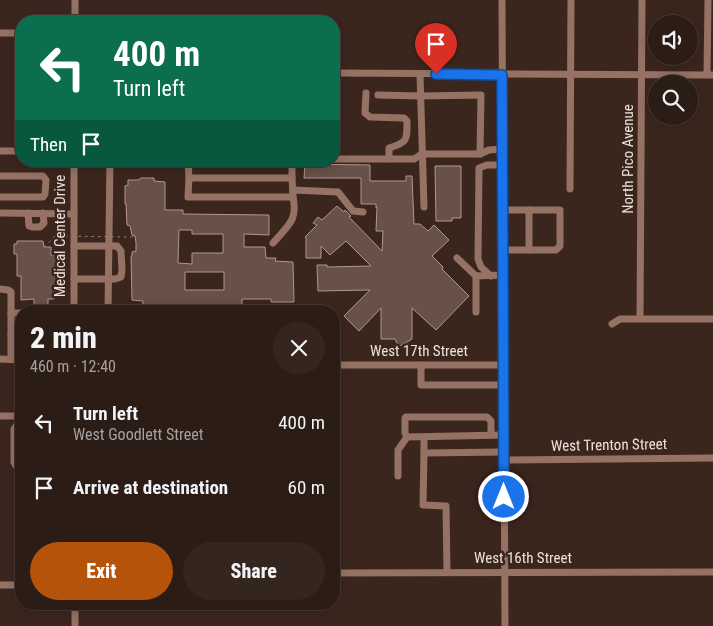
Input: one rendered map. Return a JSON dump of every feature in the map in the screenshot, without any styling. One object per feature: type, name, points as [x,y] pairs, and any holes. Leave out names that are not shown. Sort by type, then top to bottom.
[{"type":"street","points":[[75,0],[75,15]]},
{"type":"street","points":[[502,0],[505,626]]},
{"type":"street","points":[[570,0],[570,189]]},
{"type":"street","name":"North Pico Avenue","points":[[640,319],[642,0]]},
{"type":"street","points":[[340,73],[710,75],[708,0]]},
{"type":"street","points":[[0,33],[15,33]]},
{"type":"street","points":[[420,74],[424,207]]},
{"type":"street","points":[[366,93],[365,113],[370,117],[404,118],[407,120],[406,138],[403,144],[389,148],[389,159]]},
{"type":"street","points":[[378,95],[481,95],[480,154]]},
{"type":"street","points":[[340,159],[414,159],[422,154],[480,154],[488,150],[503,148]]},
{"type":"street","points":[[0,151],[15,151]]},
{"type":"street","points":[[491,276],[480,267],[478,259],[479,168],[488,165],[503,165]]},
{"type":"street","name":"Medical Center Drive","points":[[74,167],[74,305]]},
{"type":"street","points":[[108,305],[110,167]]},
{"type":"street","points":[[188,167],[188,198],[338,192],[353,211],[363,212]]},
{"type":"street","points":[[273,243],[295,216],[292,167]]},
{"type":"street","points":[[0,176],[43,176],[46,180],[43,197],[0,196]]},
{"type":"street","points":[[189,178],[292,178]]},
{"type":"street","points":[[503,210],[560,210],[560,246],[556,250],[503,250]]},
{"type":"street","points":[[529,210],[529,250]]},
{"type":"street","points":[[0,213],[74,214]]},
{"type":"street","points":[[28,213],[29,226],[35,228],[40,227],[44,223],[43,214]]},
{"type":"street","points":[[74,246],[117,246],[122,251],[121,277],[74,279]]},
{"type":"street","points":[[457,258],[476,276],[503,275]]},
{"type":"street","points":[[476,276],[476,312]]},
{"type":"street","points":[[0,289],[11,292],[11,359]]},
{"type":"street","points":[[11,314],[15,314]]},
{"type":"street","points":[[612,324],[620,319],[713,319]]},
{"type":"street","points":[[11,335],[15,335]]},
{"type":"street","points":[[0,359],[15,359]]},
{"type":"street","name":"West 17th Street","points":[[340,365],[504,365]]},
{"type":"street","points":[[421,365],[421,385],[504,385]]},
{"type":"street","points":[[0,416],[15,417]]},
{"type":"street","points":[[407,437],[405,433],[405,418],[409,416],[488,418],[491,421],[491,435]]},
{"type":"street","points":[[15,428],[15,464]]},
{"type":"street","points":[[407,437],[504,435]]},
{"type":"street","points":[[398,476],[398,450],[407,437]]},
{"type":"street","points":[[424,437],[423,505],[446,506],[447,572]]},
{"type":"street","name":"West Trenton Street","points":[[424,453],[504,456],[713,458]]},
{"type":"street","name":"West 16th Street","points":[[340,572],[713,572]]},
{"type":"street","points":[[0,585],[15,584]]},
{"type":"street","points":[[75,610],[75,626]]},
{"type":"path","points":[[44,247],[55,236],[135,237]]},
{"type":"building","points":[[340,165],[370,165],[370,181],[406,181],[406,176],[412,176],[414,224],[420,224],[428,231],[434,225],[449,240],[432,256],[469,296],[436,330],[412,308],[412,339],[399,347],[395,339],[381,339],[381,308],[359,331],[344,316],[370,290],[318,291],[317,265],[327,265],[327,267],[371,266],[346,241],[330,255],[321,246],[321,258],[306,258],[305,237],[317,225],[313,223],[318,217],[322,220],[337,206],[351,216],[349,217],[382,251],[383,231],[376,231],[376,204],[361,204],[361,178],[304,178],[305,167],[340,167]]},
{"type":"building","points":[[435,166],[461,166],[461,218],[452,218],[452,221],[436,221]]},
{"type":"building","points":[[154,178],[154,181],[165,182],[165,210],[183,210],[183,214],[269,215],[269,235],[244,234],[244,247],[265,247],[266,258],[276,258],[275,261],[293,262],[294,302],[271,302],[271,299],[242,299],[242,305],[143,305],[143,301],[132,300],[131,256],[132,252],[136,251],[136,243],[130,226],[127,225],[125,186],[128,185],[128,180]],"holes":[[[179,230],[192,230],[192,234],[223,234],[223,253],[192,253],[192,264],[178,263]],[[185,272],[224,272],[224,290],[185,290]]]},
{"type":"building","points":[[17,241],[43,241],[44,247],[51,247],[51,255],[57,255],[58,296],[54,296],[54,299],[48,299],[48,305],[34,305],[34,299],[21,300],[21,276],[17,276],[17,254],[14,254],[14,244],[17,244]]},
{"type":"route","points":[[436,74],[502,75],[504,497]]}]
